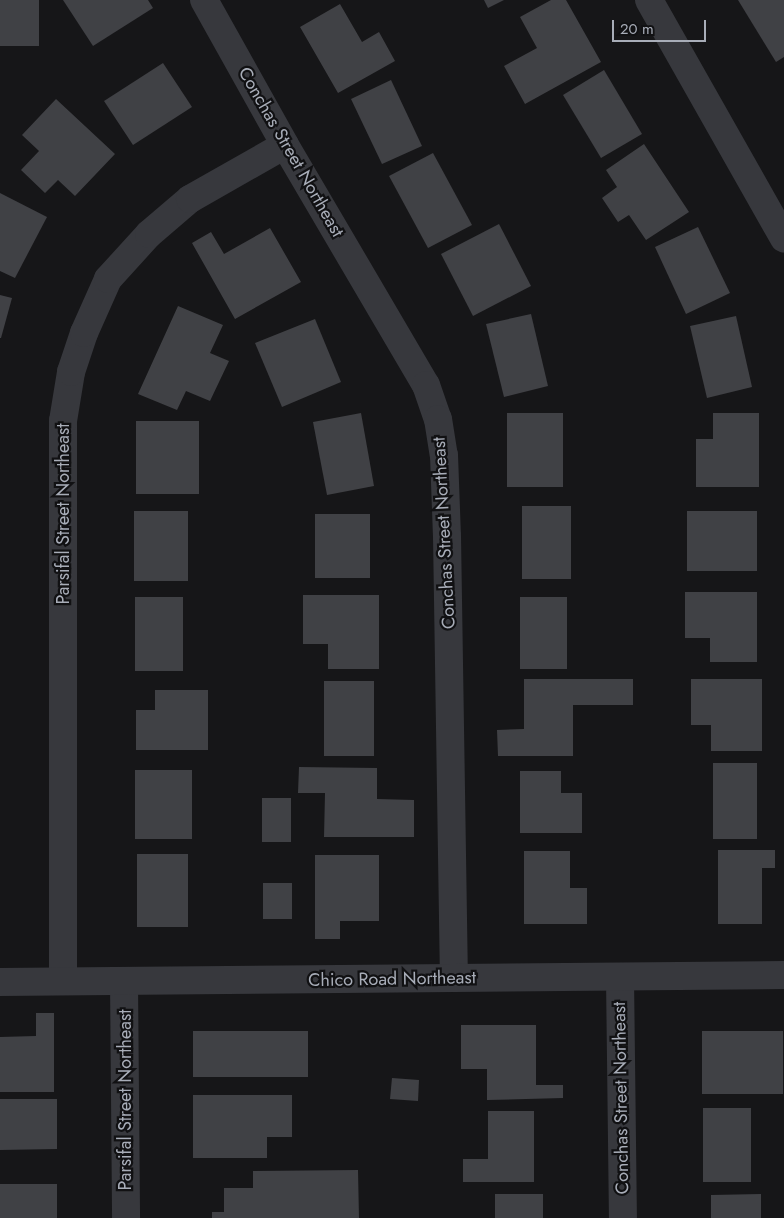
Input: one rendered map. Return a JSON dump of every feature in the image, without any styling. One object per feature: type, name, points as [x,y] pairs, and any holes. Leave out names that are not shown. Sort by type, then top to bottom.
[{"type":"street","name":"Conchas Street Northeast","points":[[204,0],[285,145],[426,385],[438,419],[444,455],[447,536],[454,978]]},
{"type":"street","points":[[649,0],[784,239]]},
{"type":"street","name":"Parsifal Street Northeast","points":[[63,981],[63,421],[71,372],[84,333],[108,279],[149,234],[190,198],[285,145]]},
{"type":"street","name":"Chico Road Northeast","points":[[0,982],[784,975]]},
{"type":"street","name":"Conchas Street Northeast","points":[[620,977],[623,1218]]},
{"type":"street","name":"Parsifal Street Northeast","points":[[124,981],[126,1218]]},
{"type":"building","points":[[0,0],[39,0],[39,46],[0,46]]},
{"type":"building","points":[[63,0],[148,0],[153,8],[93,46]]},
{"type":"building","points":[[484,0],[504,0],[488,8]]},
{"type":"building","points":[[551,0],[566,0],[601,62],[525,104],[504,66],[537,48],[520,17]]},
{"type":"building","points":[[738,0],[784,0],[784,57],[776,62]]},
{"type":"building","points":[[340,4],[362,42],[379,32],[395,61],[338,93],[300,27]]},
{"type":"building","points":[[163,63],[192,107],[133,145],[104,101]]},
{"type":"building","points":[[604,70],[642,134],[601,158],[563,95]]},
{"type":"building","points":[[391,80],[422,146],[382,164],[351,99]]},
{"type":"building","points":[[56,99],[115,154],[75,196],[58,180],[45,193],[21,170],[39,151],[22,135]]},
{"type":"building","points":[[644,144],[689,212],[646,240],[629,215],[618,222],[602,198],[617,187],[606,170]]},
{"type":"building","points":[[433,153],[472,225],[428,248],[389,176]]},
{"type":"building","points":[[0,193],[47,217],[15,278],[0,271]]},
{"type":"building","points":[[499,224],[531,286],[473,316],[441,254]]},
{"type":"building","points":[[698,227],[730,293],[686,314],[655,247]]},
{"type":"building","points":[[270,228],[301,282],[235,319],[192,243],[211,232],[224,254]]},
{"type":"building","points":[[0,295],[12,298],[1,338],[0,338]]},
{"type":"building","points":[[178,306],[223,325],[210,353],[229,361],[210,401],[186,391],[177,410],[138,394]]},
{"type":"building","points":[[531,314],[548,386],[504,397],[486,324]]},
{"type":"building","points":[[736,316],[752,387],[707,398],[690,326]]},
{"type":"building","points":[[315,319],[341,382],[282,407],[255,343]]},
{"type":"building","points":[[361,413],[374,486],[327,495],[313,422]]},
{"type":"building","points":[[507,413],[563,413],[563,487],[507,487]]},
{"type":"building","points":[[713,413],[759,413],[759,487],[696,487],[696,439],[713,439]]},
{"type":"building","points":[[136,421],[199,421],[199,494],[136,494]]},
{"type":"building","points":[[522,506],[571,506],[571,579],[522,579]]},
{"type":"building","points":[[134,511],[188,511],[188,581],[134,581]]},
{"type":"building","points":[[687,511],[757,511],[757,571],[687,571]]},
{"type":"building","points":[[315,514],[370,514],[370,578],[315,578]]},
{"type":"building","points":[[685,592],[757,592],[757,662],[710,662],[710,638],[685,638]]},
{"type":"building","points":[[303,595],[379,595],[379,669],[328,669],[328,644],[303,644]]},
{"type":"building","points":[[135,597],[183,597],[183,671],[135,671]]},
{"type":"building","points":[[520,597],[567,597],[567,669],[520,669]]},
{"type":"building","points":[[524,679],[633,679],[633,705],[573,705],[573,756],[498,756],[497,730],[524,729]]},
{"type":"building","points":[[691,679],[762,679],[762,751],[711,751],[711,725],[691,725]]},
{"type":"building","points":[[324,681],[374,681],[374,756],[324,756]]},
{"type":"building","points":[[155,690],[208,690],[208,750],[136,750],[136,710],[155,710]]},
{"type":"building","points":[[713,763],[757,763],[757,839],[713,839]]},
{"type":"building","points":[[299,767],[377,768],[377,799],[414,800],[414,837],[324,837],[325,793],[298,793]]},
{"type":"building","points":[[135,770],[192,770],[192,839],[135,839]]},
{"type":"building","points":[[520,771],[561,771],[561,793],[582,793],[582,833],[520,833]]},
{"type":"building","points":[[262,798],[291,798],[291,842],[262,842]]},
{"type":"building","points":[[718,850],[775,850],[775,868],[762,868],[762,924],[718,924]]},
{"type":"building","points":[[524,851],[570,851],[570,888],[587,888],[587,924],[524,924]]},
{"type":"building","points":[[137,854],[188,854],[188,927],[137,927]]},
{"type":"building","points":[[315,855],[379,855],[379,921],[340,921],[340,939],[315,939]]},
{"type":"building","points":[[263,883],[292,883],[292,919],[263,919]]},
{"type":"building","points":[[36,1013],[54,1013],[54,1092],[0,1092],[0,1037],[36,1036]]},
{"type":"building","points":[[461,1025],[536,1025],[536,1085],[563,1085],[563,1098],[487,1100],[487,1069],[461,1069]]},
{"type":"building","points":[[193,1031],[308,1031],[308,1077],[193,1077]]},
{"type":"building","points":[[702,1031],[783,1031],[783,1094],[702,1094]]},
{"type":"building","points":[[392,1078],[419,1080],[418,1101],[390,1099]]},
{"type":"building","points":[[193,1095],[292,1095],[292,1137],[267,1137],[267,1158],[193,1158]]},
{"type":"building","points":[[0,1099],[57,1099],[57,1149],[0,1150]]},
{"type":"building","points":[[703,1108],[751,1108],[751,1182],[703,1182]]},
{"type":"building","points":[[488,1111],[534,1111],[534,1182],[463,1182],[463,1159],[488,1159]]},
{"type":"building","points":[[358,1170],[359,1218],[212,1218],[212,1212],[224,1212],[224,1188],[253,1188],[253,1171]]},
{"type":"building","points":[[0,1184],[57,1184],[57,1218],[0,1218]]},
{"type":"building","points":[[495,1194],[543,1194],[543,1218],[495,1218]]},
{"type":"building","points":[[761,1194],[761,1218],[711,1218],[711,1195]]}]
